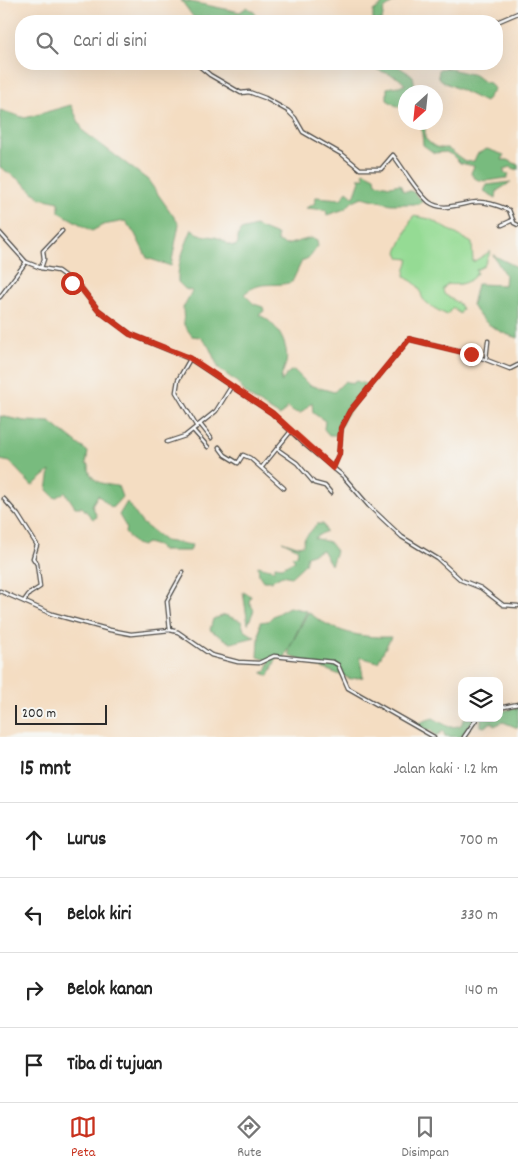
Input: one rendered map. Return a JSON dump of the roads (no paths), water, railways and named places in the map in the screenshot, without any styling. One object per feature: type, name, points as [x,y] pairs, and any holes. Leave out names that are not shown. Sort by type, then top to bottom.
[{"type":"street","points":[[503,20],[518,14]]},
{"type":"street","points":[[204,70],[242,93],[249,92],[265,98],[288,111],[296,118],[303,132],[343,155],[360,169],[367,171],[381,169],[393,155],[431,203],[449,208],[466,203],[490,202],[509,210],[513,220],[518,225]]},
{"type":"street","points":[[502,225],[513,220]]},
{"type":"street","points":[[41,268],[44,250],[62,231]]},
{"type":"street","points":[[0,233],[26,262],[41,268],[58,271],[81,288],[98,310],[130,334],[190,358],[272,413],[333,468],[402,537],[438,559],[460,580],[481,588],[503,605],[518,606]]},
{"type":"street","points":[[0,297],[26,262]]},
{"type":"street","points":[[333,468],[339,454],[341,428],[350,411],[409,339],[486,359],[510,369],[518,365]]},
{"type":"street","points":[[486,359],[488,341]]},
{"type":"street","points":[[190,358],[176,387],[176,392],[197,427]]},
{"type":"street","points":[[167,442],[184,437],[197,427],[216,410],[231,387]]},
{"type":"street","points":[[200,424],[211,438]]},
{"type":"street","points":[[193,430],[208,447]]},
{"type":"street","points":[[262,467],[291,431]]},
{"type":"street","points":[[220,447],[234,461],[238,462],[244,456],[262,467],[284,488]]},
{"type":"street","points":[[277,449],[297,462],[314,483],[325,486],[330,493]]},
{"type":"street","points":[[4,499],[19,517],[36,545],[34,558],[37,564],[40,587],[29,594],[24,601]]},
{"type":"street","points":[[170,630],[167,602],[183,572]]},
{"type":"street","points":[[0,591],[52,614],[131,634],[170,630],[187,637],[211,655],[238,662],[259,662],[274,656],[333,662],[338,665],[348,688],[434,737]]},
{"type":"street","points":[[503,707],[518,704]]},
{"type":"street","points":[[464,737],[474,722]]}]
